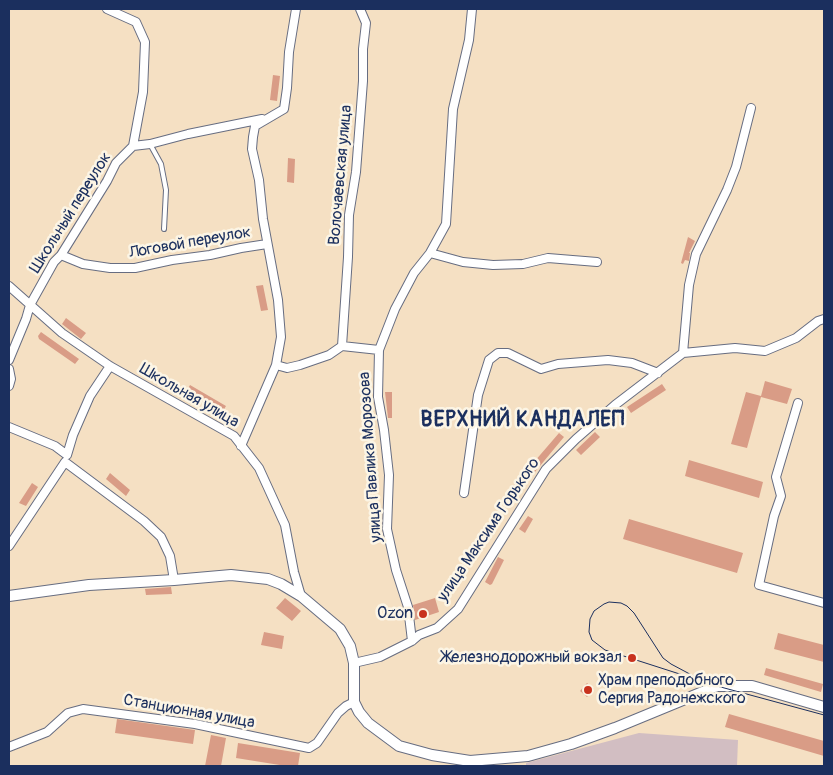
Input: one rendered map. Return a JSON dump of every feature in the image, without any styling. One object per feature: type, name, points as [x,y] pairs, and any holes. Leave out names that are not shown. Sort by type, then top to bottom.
[{"type":"street","name":"Школьный переулок","points":[[9,360],[30,305],[54,262],[107,181],[116,162],[133,146],[143,92],[145,42],[136,22],[107,9]]},
{"type":"street","name":"Логовой переулок","points":[[241,446],[276,365],[281,337],[278,300],[267,244],[259,180],[252,149],[255,126],[284,108],[289,52],[296,9]]},
{"type":"street","name":"Волочаевская улица","points":[[342,346],[349,215],[356,172],[366,23],[360,9]]},
{"type":"street","name":"улица Павлика Морозова","points":[[412,641],[408,607],[396,570],[387,529],[389,475],[378,397],[379,350],[395,308],[414,273],[430,253],[446,224],[452,109],[469,40],[472,9]]},
{"type":"street","points":[[750,108],[733,174],[696,254],[689,285],[683,353],[735,348],[766,351],[796,338],[818,321],[824,319]]},
{"type":"street","points":[[133,146],[269,118]]},
{"type":"street","name":"Логовой переулок","points":[[60,255],[83,264],[110,268],[135,268],[267,244]]},
{"type":"street","points":[[430,253],[463,262],[493,265],[523,264],[548,258],[597,262]]},
{"type":"street","name":"Школьная улица","points":[[9,286],[62,333],[110,366],[234,436],[259,468],[285,525],[294,572],[301,596]]},
{"type":"street","points":[[276,365],[287,368],[300,365],[329,355],[342,346],[379,350]]},
{"type":"street","points":[[464,493],[478,395],[489,360],[498,353],[508,353],[541,369],[558,364],[608,360],[632,363],[658,373]]},
{"type":"street","name":"улица Максима Горького","points":[[354,663],[380,657],[412,641],[419,635],[438,628],[458,609],[546,469],[602,416],[683,353]]},
{"type":"street","points":[[9,546],[66,459],[73,435],[90,396],[110,366]]},
{"type":"street","points":[[9,369],[11,379],[9,386]]},
{"type":"street","points":[[798,403],[776,477],[781,496],[774,516],[759,585],[824,603]]},
{"type":"street","points":[[9,427],[54,446],[66,459],[144,520],[161,537],[170,556],[174,580]]},
{"type":"street","points":[[9,596],[89,584],[174,580],[231,574],[268,579],[281,584],[301,596],[340,629],[350,646],[354,663],[354,702],[368,723],[399,746],[432,755],[470,761],[528,756],[571,744],[717,686],[752,686],[824,707]]},
{"type":"street","name":"Станционная улица","points":[[9,747],[47,732],[68,713],[83,709],[195,724],[309,748],[317,743],[338,713],[354,702]]},
{"type":"lane","points":[[150,144],[160,164],[166,190],[164,229]]},
{"type":"shaded area","points":[[639,733],[738,740],[737,766],[526,766],[526,763]]},
{"type":"building","points":[[273,75],[280,76],[277,101],[270,100]]},
{"type":"building","points":[[288,158],[295,159],[294,183],[287,182]]},
{"type":"building","points":[[688,237],[695,241],[689,253],[689,261],[685,260],[683,264],[681,263]]},
{"type":"building","points":[[263,285],[268,310],[261,311],[256,286]]},
{"type":"building","points":[[66,318],[86,333],[81,339],[62,324]]},
{"type":"building","points":[[41,332],[79,359],[75,364],[39,339],[38,336]]},
{"type":"building","points":[[765,381],[792,389],[787,404],[761,397],[747,448],[731,444],[746,392],[761,396]]},
{"type":"building","points":[[662,384],[666,390],[631,413],[627,407]]},
{"type":"building","points":[[190,385],[226,406],[222,413],[186,392]]},
{"type":"building","points":[[385,392],[392,392],[392,418],[388,418]]},
{"type":"building","points":[[365,407],[372,407],[370,422],[372,422],[373,429],[369,430],[369,434],[366,434]]},
{"type":"building","points":[[595,432],[600,437],[581,455],[576,450]]},
{"type":"building","points":[[559,433],[564,437],[515,496],[509,491]]},
{"type":"building","points":[[689,460],[763,482],[759,498],[685,476]]},
{"type":"building","points":[[110,473],[130,490],[126,496],[106,479]]},
{"type":"building","points":[[32,483],[38,487],[26,506],[19,503]]},
{"type":"building","points":[[371,501],[378,501],[381,527],[373,528]]},
{"type":"building","points":[[528,516],[533,519],[525,533],[519,529]]},
{"type":"building","points":[[629,519],[743,553],[737,573],[623,539]]},
{"type":"building","points":[[498,557],[504,560],[490,585],[485,582]]},
{"type":"building","points":[[171,587],[172,594],[146,595],[145,589]]},
{"type":"building","points":[[285,598],[301,611],[292,621],[276,608]]},
{"type":"building","points":[[435,598],[439,612],[415,620],[413,605]]},
{"type":"building","points":[[264,632],[284,636],[282,649],[261,645]]},
{"type":"building","points":[[778,633],[824,645],[824,662],[774,649]]},
{"type":"building","points":[[766,668],[823,684],[821,692],[764,675]]},
{"type":"building","points":[[587,683],[594,689],[587,697],[580,691]]},
{"type":"building","points":[[729,714],[824,741],[824,756],[725,727]]},
{"type":"building","points":[[117,719],[195,730],[193,744],[115,733]]},
{"type":"building","points":[[211,735],[226,738],[221,766],[205,766]]},
{"type":"building","points":[[238,743],[300,753],[298,766],[286,766],[236,758]]},
{"type":"tram line","points":[[701,680],[663,658],[634,613],[627,606],[621,603],[609,602],[594,611],[590,619],[589,632],[592,640],[605,650],[717,686],[824,715]]},
{"type":"place","name":"Ozon","points":[[423,614]]},
{"type":"place","name":"Железнодорожный вокзал","points":[[632,658]]},
{"type":"place","name":"Храм преподобного Сергия Радонежского","points":[[588,690]]},
{"type":"district","name":"ВЕРХНИЙ КАНДАЛЕП","points":[[523,421]]}]
